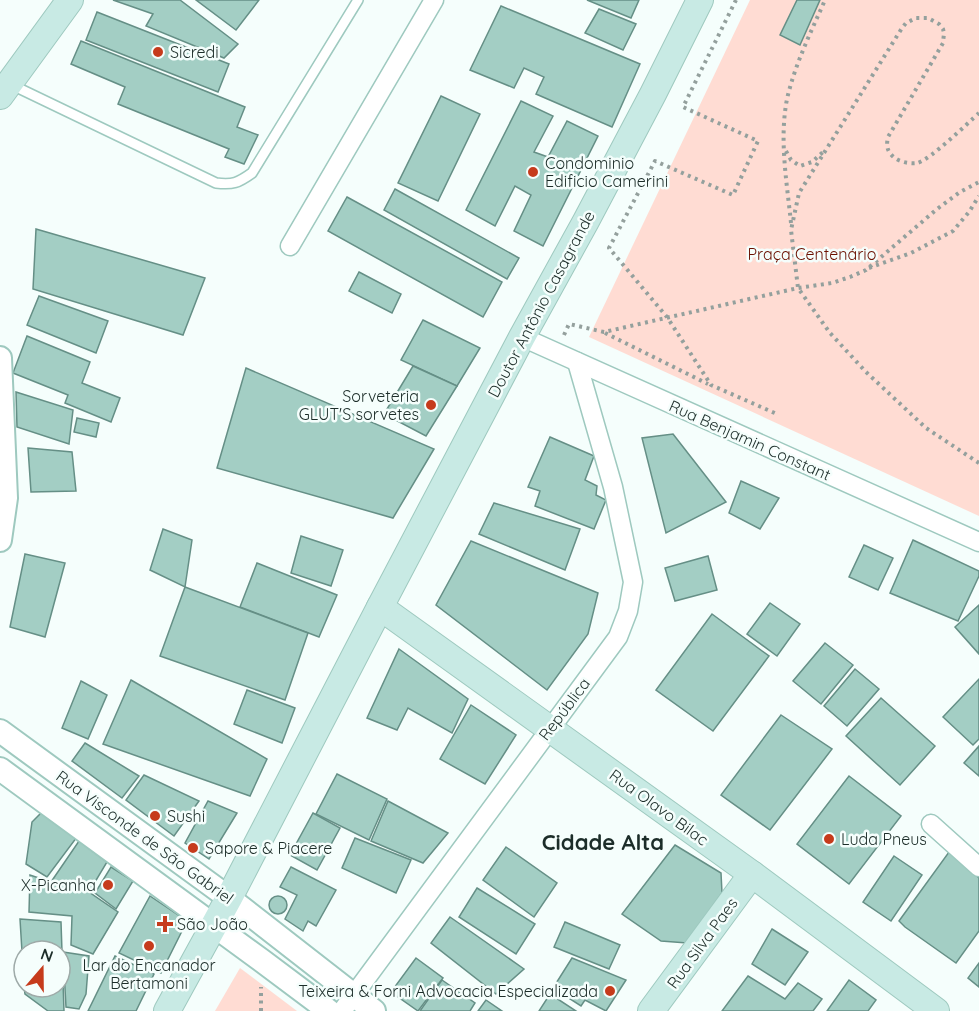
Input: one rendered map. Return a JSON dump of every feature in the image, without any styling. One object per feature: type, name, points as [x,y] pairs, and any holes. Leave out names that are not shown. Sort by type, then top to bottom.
[{"type":"main road","points":[[4,90],[70,0]]},
{"type":"main road","name":"Doutor Antônio Casagrande","points":[[167,1011],[229,898],[522,337],[653,94],[700,0]]},
{"type":"main road","name":"Rua Olavo Bilac","points":[[380,607],[752,874],[936,1011]]},
{"type":"main road","name":"Rua Silva Paes","points":[[651,1011],[752,874]]},
{"type":"street","points":[[290,246],[434,0]]},
{"type":"street","name":"Rua Benjamin Constant","points":[[522,337],[979,542]]},
{"type":"street","points":[[0,358],[3,497],[0,540]]},
{"type":"street","name":"República","points":[[348,1003],[618,637],[628,611],[633,582],[613,487],[577,362]]},
{"type":"street","name":"Rua Visconde de São Gabriel","points":[[0,731],[229,898],[348,1003],[374,1011]]},
{"type":"street","name":"Rua Visconde de São Gabriel","points":[[0,769],[329,1011]]},
{"type":"street","points":[[931,824],[979,867]]},
{"type":"lane","points":[[4,90],[216,183],[229,185],[240,182],[252,172],[358,0]]},
{"type":"path","points":[[711,385],[667,317],[609,248],[655,161],[733,195],[758,141],[683,107],[736,0]]},
{"type":"path","points":[[825,0],[794,74],[787,100],[784,126],[791,230],[798,288],[830,333],[866,372],[926,428],[979,463]]},
{"type":"path","points":[[791,230],[799,193],[805,182],[906,23],[916,18],[928,18],[939,24],[944,33],[944,39],[890,134],[887,144],[890,153],[898,160],[910,163],[920,162],[979,113]]},
{"type":"path","points":[[784,147],[791,160],[804,165],[816,159],[830,144]]},
{"type":"path","points":[[866,270],[937,209],[960,192],[979,182]]},
{"type":"path","points":[[604,332],[798,288],[832,283],[850,277],[911,253],[954,231],[979,196]]},
{"type":"path","points":[[556,353],[569,324],[604,332],[711,385],[777,414]]},
{"type":"green space","name":"Praça Centenário","points":[[750,0],[979,0],[979,516],[589,337]]},
{"type":"green space","points":[[240,968],[297,1011],[215,1011]]},
{"type":"building","points":[[113,0],[180,0],[238,44],[224,58],[146,26],[153,14]]},
{"type":"building","points":[[196,0],[259,0],[236,30]]},
{"type":"building","points":[[587,0],[639,0],[631,18]]},
{"type":"building","points":[[797,0],[820,0],[800,45],[780,35]]},
{"type":"building","points":[[501,6],[640,64],[612,127],[536,94],[544,77],[524,68],[514,88],[470,70]]},
{"type":"building","points":[[599,9],[636,24],[623,50],[585,33]]},
{"type":"building","name":"Sicredi","points":[[97,12],[229,64],[218,92],[86,40]]},
{"type":"building","points":[[81,41],[245,107],[237,127],[258,135],[244,164],[225,157],[229,149],[118,104],[125,87],[71,64]]},
{"type":"building","points":[[441,96],[480,114],[438,201],[398,183]]},
{"type":"building","name":"Condominio Edificio Camerini","points":[[521,101],[553,116],[534,152],[548,157],[567,121],[598,136],[543,246],[514,231],[531,195],[515,186],[495,226],[466,210]]},
{"type":"building","points":[[395,189],[519,258],[507,279],[384,210]]},
{"type":"building","points":[[347,197],[502,282],[483,317],[328,231]]},
{"type":"building","points":[[36,229],[205,278],[183,335],[33,289]]},
{"type":"building","points":[[359,272],[401,294],[392,313],[349,291]]},
{"type":"building","points":[[39,296],[108,321],[96,353],[27,325]]},
{"type":"building","points":[[423,320],[480,348],[457,386],[401,360]]},
{"type":"building","points":[[27,336],[90,362],[82,383],[120,398],[111,422],[65,403],[68,395],[13,373]]},
{"type":"building","points":[[413,366],[457,386],[426,436],[384,414]]},
{"type":"building","points":[[246,368],[434,449],[393,518],[217,468]]},
{"type":"building","points":[[16,392],[73,410],[69,444],[17,427]]},
{"type":"building","points":[[77,418],[99,423],[96,437],[74,432]]},
{"type":"building","points":[[673,434],[726,502],[666,533],[642,438]]},
{"type":"building","points":[[550,437],[594,456],[585,480],[597,486],[596,495],[606,500],[594,529],[535,506],[540,491],[528,487]]},
{"type":"building","points":[[28,448],[72,452],[76,491],[31,492]]},
{"type":"building","points":[[741,481],[779,498],[760,529],[729,513]]},
{"type":"building","points":[[494,503],[580,529],[565,570],[479,534]]},
{"type":"building","points":[[163,529],[192,540],[185,587],[150,570]]},
{"type":"building","points":[[301,536],[343,550],[331,586],[291,573]]},
{"type":"building","points":[[913,540],[979,571],[979,576],[958,621],[890,593]]},
{"type":"building","points":[[471,541],[598,593],[588,634],[547,690],[436,605]]},
{"type":"building","points":[[864,545],[893,558],[878,590],[849,577]]},
{"type":"building","points":[[25,554],[65,563],[45,637],[10,627]]},
{"type":"building","points":[[708,556],[717,590],[675,601],[665,568]]},
{"type":"building","points":[[257,563],[337,595],[319,637],[240,607]]},
{"type":"building","points":[[185,587],[308,633],[285,700],[160,656]]},
{"type":"building","points":[[770,603],[800,624],[777,656],[747,634]]},
{"type":"building","points":[[979,605],[979,654],[955,627]]},
{"type":"building","points":[[712,614],[769,656],[713,731],[656,690]]},
{"type":"building","points":[[825,643],[853,665],[821,704],[793,681]]},
{"type":"building","points":[[399,649],[468,699],[452,733],[408,708],[397,730],[367,718]]},
{"type":"building","points":[[855,669],[879,689],[847,726],[824,706]]},
{"type":"building","points":[[979,679],[979,739],[973,745],[943,717]]},
{"type":"building","points":[[131,680],[267,759],[250,796],[103,744]]},
{"type":"building","points":[[81,681],[107,695],[88,739],[62,728]]},
{"type":"building","points":[[247,690],[295,708],[282,743],[234,724]]},
{"type":"building","points":[[881,698],[935,746],[900,785],[846,736]]},
{"type":"building","points":[[471,705],[516,735],[485,784],[440,759]]},
{"type":"building","points":[[781,715],[832,749],[770,830],[721,795]]},
{"type":"building","points":[[85,743],[139,776],[122,798],[72,761]]},
{"type":"building","points":[[979,746],[979,776],[964,763]]},
{"type":"building","points":[[337,774],[387,799],[369,840],[316,814]]},
{"type":"building","points":[[144,775],[199,801],[174,836],[126,800]]},
{"type":"building","points":[[849,776],[901,816],[849,884],[797,844]]},
{"type":"building","points":[[208,801],[237,813],[209,859],[185,843]]},
{"type":"building","points":[[388,801],[448,833],[423,863],[371,841]]},
{"type":"building","points":[[42,812],[77,837],[47,877],[26,864],[32,822]]},
{"type":"building","points":[[313,813],[340,828],[317,870],[290,855]]},
{"type":"building","points":[[355,838],[411,860],[396,893],[342,868]]},
{"type":"building","points":[[79,841],[107,862],[89,892],[118,912],[93,954],[72,945],[72,916],[29,912],[30,875],[51,882]]},
{"type":"building","points":[[675,845],[721,873],[722,893],[687,943],[661,941],[622,914]]},
{"type":"building","points":[[506,847],[557,883],[534,917],[483,880]]},
{"type":"building","points":[[949,852],[979,878],[979,931],[956,963],[899,921]]},
{"type":"building","points":[[894,856],[922,875],[891,921],[863,902]]},
{"type":"building","points":[[111,867],[133,881],[116,909],[95,893]]},
{"type":"building","points":[[291,867],[336,890],[316,926],[308,921],[303,931],[285,919],[297,895],[280,887]]},
{"type":"building","points":[[477,888],[535,924],[516,954],[459,917]]},
{"type":"building","points":[[150,896],[187,921],[161,973],[119,953]]},
{"type":"building","points":[[278,896],[284,899],[287,905],[284,911],[278,914],[272,911],[269,905],[272,899]]},
{"type":"building","points":[[450,917],[524,969],[496,994],[431,943]]},
{"type":"building","points":[[20,919],[61,922],[62,939],[21,939]]},
{"type":"building","points":[[565,922],[620,945],[609,969],[554,947]]},
{"type":"building","points":[[772,929],[808,952],[785,985],[752,964]]},
{"type":"building","points":[[72,953],[89,956],[86,994],[79,1009],[66,1007],[66,999],[72,999]]},
{"type":"building","points":[[115,956],[154,974],[136,1011],[88,1011]]},
{"type":"building","points":[[416,958],[443,978],[418,1011],[391,992]]},
{"type":"building","points":[[572,958],[626,980],[606,1011],[585,1000],[581,1006],[553,988]]},
{"type":"building","points":[[979,963],[979,987],[968,978]]},
{"type":"building","points":[[748,976],[785,999],[798,983],[822,999],[813,1011],[722,1011]]},
{"type":"building","points":[[442,980],[475,1003],[470,1011],[420,1011]]},
{"type":"building","points":[[849,980],[876,1000],[868,1011],[827,1011]]},
{"type":"building","points":[[550,994],[576,1011],[539,1011]]},
{"type":"building","points":[[32,999],[64,999],[64,1011],[48,1011]]},
{"type":"building","points":[[486,1000],[502,1011],[478,1011]]},
{"type":"place","name":"Sicredi","points":[[158,52]]},
{"type":"place","name":"Condominio Edificio Camerini","points":[[533,172]]},
{"type":"place","name":"Sorveteria GLUT'S sorvetes","points":[[431,405]]},
{"type":"place","name":"Sushi","points":[[155,816]]},
{"type":"place","name":"Luda Pneus","points":[[829,839]]},
{"type":"place","name":"Sapore & Piacere","points":[[193,848]]},
{"type":"place","name":"X-Picanha","points":[[108,885]]},
{"type":"place","name":"São João","points":[[165,924]]},
{"type":"place","name":"Lar do Encanador Bertamoni","points":[[149,946]]},
{"type":"place","name":"Teixeira & Forni Advocacia Especializada","points":[[610,991]]},
{"type":"district","name":"Cidade Alta","points":[[603,842]]}]
